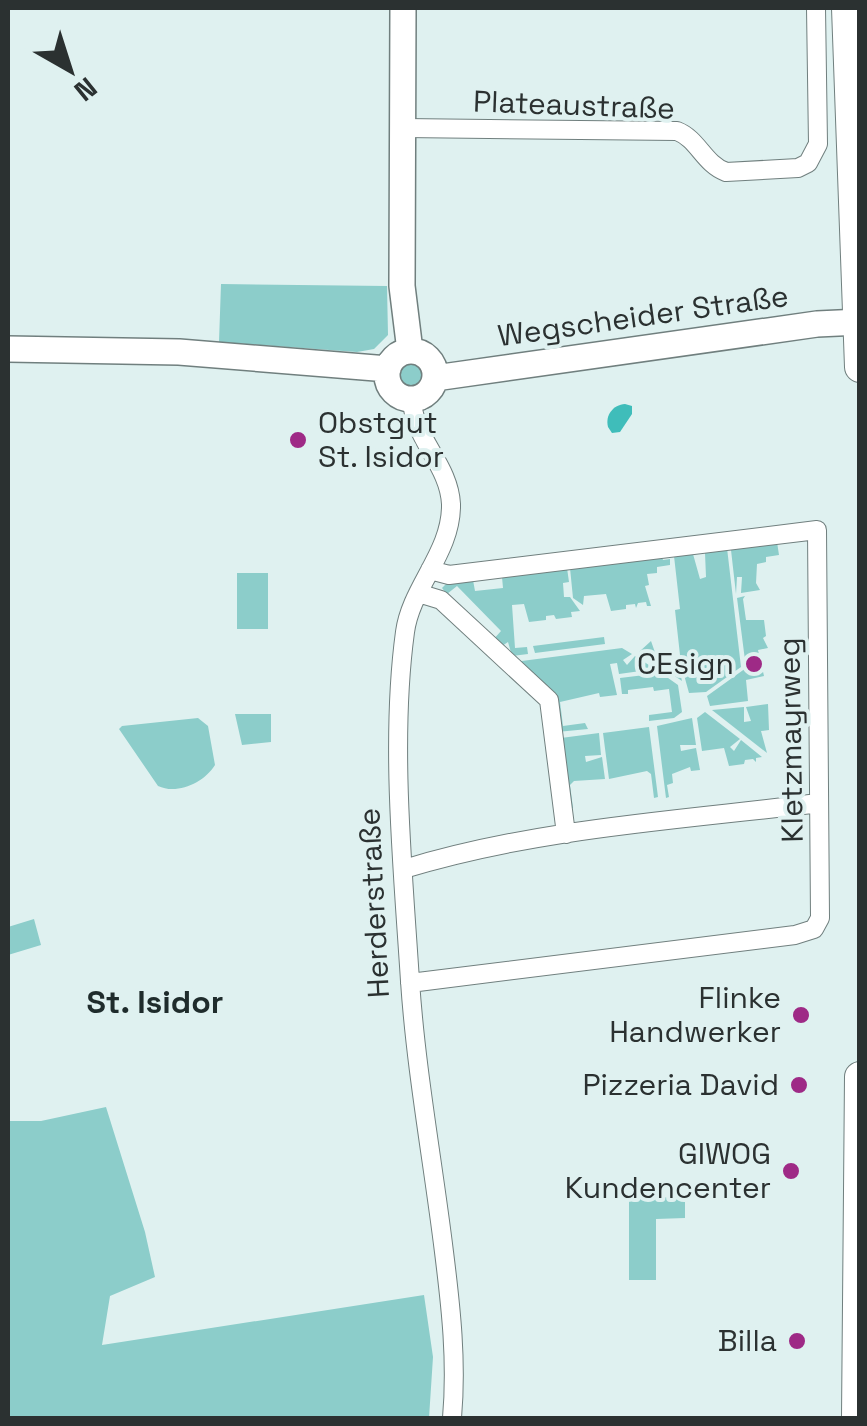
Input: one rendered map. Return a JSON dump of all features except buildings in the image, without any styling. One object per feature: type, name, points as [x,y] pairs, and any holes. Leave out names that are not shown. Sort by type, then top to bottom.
[{"type":"main road","points":[[847,8],[860,367]]},
{"type":"main road","points":[[857,1418],[860,1078]]},
{"type":"street","points":[[403,8],[402,286],[410,351]]},
{"type":"street","name":"Plateaustraße","points":[[404,128],[677,131],[691,138],[717,169],[726,172],[798,168],[808,162],[818,144],[816,8]]},
{"type":"street","name":"Wegscheider Straße","points":[[435,378],[778,329],[858,322]]},
{"type":"street","points":[[8,349],[179,352],[388,369]]},
{"type":"street","points":[[410,351],[432,362],[435,378],[428,393],[412,399],[403,398],[391,388],[388,369],[395,358],[410,351]]},
{"type":"street","name":"Herderstraße","points":[[412,399],[417,424],[445,473],[451,502],[446,535],[404,633],[400,734],[410,982],[450,1300],[455,1354],[452,1418]]},
{"type":"street","name":"Kletzmayrweg","points":[[410,982],[808,933],[819,925],[820,918],[817,530],[449,575],[430,570]]},
{"type":"street","points":[[418,593],[441,600],[549,700],[566,834]]},
{"type":"street","points":[[404,869],[566,834],[819,804]]},
{"type":"shaded area","points":[[221,284],[387,286],[388,335],[374,349],[357,352],[219,342]]},
{"type":"shaded area","points":[[411,362],[423,374],[411,386],[399,374]]},
{"type":"shaded area","points":[[625,404],[632,406],[632,414],[620,432],[612,433],[607,423],[609,415]]},
{"type":"shaded area","points":[[777,542],[779,555],[766,557],[766,562],[757,564],[756,583],[760,590],[741,593],[742,577],[737,577],[736,594],[731,550]]},
{"type":"shaded area","points":[[727,548],[741,667],[706,692],[689,693],[681,664],[675,610],[680,609],[674,556],[693,554],[700,579],[706,577],[705,553]]},
{"type":"shaded area","points":[[670,559],[670,565],[647,574],[649,585],[645,586],[651,606],[638,603],[636,608],[635,604],[626,605],[626,609],[611,611],[606,594],[584,596],[583,605],[573,598],[570,568]]},
{"type":"shaded area","points":[[567,568],[569,582],[563,583],[564,597],[570,597],[580,611],[571,612],[572,617],[556,619],[554,615],[529,622],[524,604],[512,605],[515,648],[527,647],[528,654],[512,656],[508,642],[499,648],[493,640],[501,631],[457,586],[447,594],[442,588],[473,580],[475,591],[503,588],[502,577]]},
{"type":"shaded area","points":[[237,573],[268,573],[268,629],[237,629]]},
{"type":"shaded area","points":[[745,596],[746,620],[764,620],[763,638],[768,648],[758,650],[764,676],[746,680],[748,701],[710,706],[707,696],[746,668],[737,598]]},
{"type":"shaded area","points":[[604,637],[605,644],[535,653],[533,646]]},
{"type":"shaded area","points":[[651,641],[658,661],[667,660],[668,666],[678,664],[682,681],[639,652]]},
{"type":"shaded area","points":[[622,648],[632,654],[623,660],[627,665],[635,656],[655,669],[619,674],[617,663],[610,664],[617,695],[600,697],[599,693],[560,702],[563,726],[585,723],[588,729],[557,732],[552,694],[514,662]]},
{"type":"shaded area","points":[[661,673],[678,685],[682,712],[674,718],[649,721],[649,715],[672,712],[669,689],[654,691],[653,687],[622,694],[620,678]]},
{"type":"shaded area","points":[[768,704],[769,730],[761,731],[767,753],[712,710],[744,707],[744,722],[751,721],[746,707]]},
{"type":"shaded area","points":[[705,712],[740,739],[730,747],[734,751],[741,740],[762,757],[756,758],[756,762],[745,760],[744,764],[729,766],[724,748],[702,751],[697,718]]},
{"type":"shaded area","points":[[235,714],[271,714],[271,742],[242,745]]},
{"type":"shaded area","points":[[198,718],[208,726],[215,765],[204,777],[181,788],[158,786],[119,729],[122,726]]},
{"type":"shaded area","points":[[692,718],[696,745],[680,745],[681,751],[696,748],[700,770],[691,771],[690,767],[672,774],[673,783],[667,785],[666,798],[657,726]]},
{"type":"shaded area","points":[[649,727],[658,797],[654,798],[651,774],[647,771],[609,779],[603,733]]},
{"type":"shaded area","points":[[599,733],[601,755],[585,756],[586,762],[602,757],[605,779],[574,781],[570,785],[573,808],[567,809],[561,738]]},
{"type":"shaded area","points":[[34,919],[41,945],[8,955],[8,927]]},
{"type":"shaded area","points":[[106,1107],[155,1277],[110,1296],[102,1345],[424,1295],[433,1357],[429,1418],[8,1418],[8,1121],[41,1121]]},
{"type":"shaded area","points":[[685,1197],[685,1218],[656,1219],[656,1280],[629,1280],[629,1198]]},
{"type":"place","name":"Obstgut St. Isidor","points":[[298,440]]},
{"type":"place","name":"CEsign","points":[[754,664]]},
{"type":"place","name":"Flinke Handwerker","points":[[801,1015]]},
{"type":"place","name":"Pizzeria David","points":[[799,1085]]},
{"type":"place","name":"GIWOG Kundencenter","points":[[791,1171]]},
{"type":"place","name":"Billa","points":[[797,1341]]},
{"type":"district","name":"St. Isidor","points":[[155,1002]]}]
